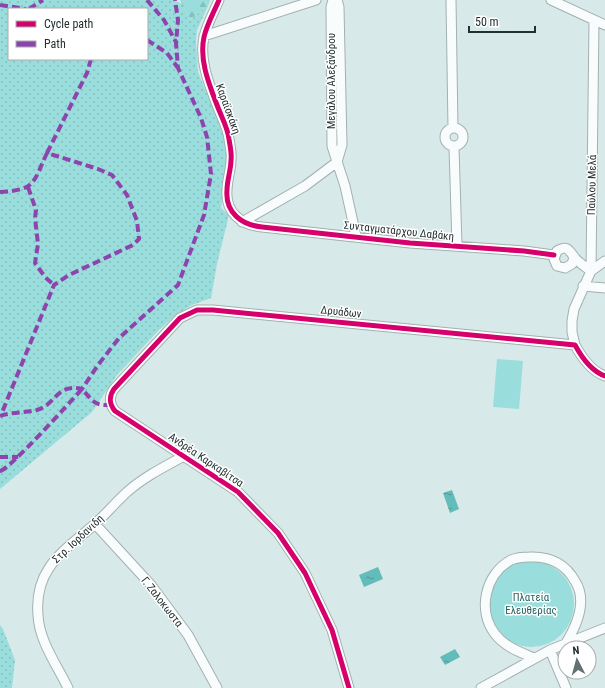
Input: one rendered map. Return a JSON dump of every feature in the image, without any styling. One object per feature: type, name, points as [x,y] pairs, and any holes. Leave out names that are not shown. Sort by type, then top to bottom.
[{"type":"street","name":"Καραϊσκάκη","points":[[219,0],[204,36],[203,46],[205,71],[208,83],[229,137],[232,159],[226,191],[227,200],[235,216],[242,222]]},
{"type":"street","points":[[204,36],[316,0]]},
{"type":"street","name":"Μεγάλου Αλεξάνδρου","points":[[333,0],[331,7],[332,146],[345,186],[356,236]]},
{"type":"street","name":"Μεγάλου Αλεξάνδρου","points":[[337,162],[342,145],[338,0]]},
{"type":"street","points":[[451,0],[453,128]]},
{"type":"street","points":[[551,0],[605,24]]},
{"type":"street","name":"Παύλου Μελά","points":[[575,345],[572,332],[574,309],[591,271],[594,20]]},
{"type":"street","points":[[453,128],[459,129],[464,137],[462,143],[454,147],[448,145],[445,140],[445,134],[453,128]]},
{"type":"street","points":[[454,147],[457,246]]},
{"type":"street","points":[[242,222],[305,186],[337,162]]},
{"type":"street","name":"Συνταγματάρχου Δαβάκη","points":[[242,222],[252,226],[410,243],[524,251],[554,255]]},
{"type":"street","points":[[574,257],[572,264],[569,267],[561,268],[555,263],[554,255],[560,249],[565,248],[591,271],[605,261]]},
{"type":"street","points":[[583,286],[605,288]]},
{"type":"street","name":"Δρυάδων","points":[[113,408],[110,398],[114,389],[180,318],[197,310],[221,310],[575,345]]},
{"type":"street","points":[[575,345],[588,365],[605,376]]},
{"type":"street","name":"Ανδρέα Καρκαβίτσα","points":[[113,408],[116,412],[238,492],[278,533],[305,574],[332,630],[349,688]]},
{"type":"street","name":"Στρ. Ιορδανιδη","points":[[68,688],[40,629],[38,616],[38,594],[45,575],[54,560],[95,524],[127,492],[140,482],[184,456]]},
{"type":"street","name":"Γ. Ζαλοκωστα","points":[[95,524],[151,585],[188,635],[217,688]]},
{"type":"street","points":[[534,658],[516,651],[501,640],[492,630],[486,613],[485,597],[490,582],[505,564],[512,560],[540,557],[550,559],[561,564],[571,573],[579,588],[581,603],[579,618],[568,640]]},
{"type":"street","points":[[574,640],[605,628]]},
{"type":"street","points":[[481,688],[534,658],[557,647]]},
{"type":"street","points":[[550,650],[566,688]]},
{"type":"street","name":"Στρ. Ιορδανιδη","points":[[63,678],[75,688]]},
{"type":"green space","points":[[0,0],[173,0],[182,4],[190,20],[209,4],[197,30],[196,42],[198,72],[226,139],[228,159],[221,208],[229,215],[217,264],[211,298],[192,305],[177,314],[159,330],[117,375],[92,412],[0,489]]},
{"type":"green space","points":[[180,0],[210,0],[209,4],[190,20]]},
{"type":"green space","points":[[497,359],[523,361],[519,409],[493,407]]},
{"type":"green space","name":"Πλατεία Ελευθερίας","points":[[523,561],[539,561],[548,564],[562,573],[571,587],[574,596],[574,612],[571,621],[562,635],[548,644],[539,647],[523,647],[507,640],[500,635],[495,628],[488,612],[488,596],[495,580],[500,573],[507,568]]},
{"type":"green space","points":[[0,625],[15,660],[12,688],[0,688]]},
{"type":"water","points":[[452,490],[459,509],[450,513],[443,493]]},
{"type":"water","points":[[378,567],[383,579],[364,587],[359,575]]},
{"type":"water","points":[[455,649],[460,657],[445,665],[440,657]]},
{"type":"marked path","points":[[31,8],[43,0]]},
{"type":"marked path","points":[[147,0],[164,20],[176,42]]},
{"type":"marked path","points":[[0,416],[37,410],[44,407],[62,391],[73,388],[82,389],[119,338],[178,285],[204,215],[211,174],[207,137],[201,118],[178,68],[176,43],[178,20],[175,0]]},
{"type":"marked path","points":[[0,5],[20,8]]},
{"type":"marked path","points":[[148,41],[167,53],[178,68]]},
{"type":"marked path","points":[[47,153],[87,73],[91,60]]},
{"type":"marked path","points":[[0,192],[21,189],[32,183],[36,178],[47,153],[98,169],[112,175],[127,195],[137,221],[139,239],[133,245],[69,275],[54,285],[1,415]]},
{"type":"marked path","points":[[28,187],[36,210],[35,218],[38,244],[35,263],[45,277],[54,285]]},
{"type":"marked path","points":[[0,471],[6,468],[27,448],[82,389],[97,404],[111,405]]},
{"type":"marked path","points":[[0,457],[18,457]]},
{"type":"cycle path","points":[[219,0],[205,32],[203,54],[208,80],[228,135],[231,158],[227,198],[229,205],[236,216],[248,224],[262,227],[410,243],[524,251],[554,255]]},
{"type":"cycle path","points":[[349,688],[332,630],[305,573],[278,533],[238,492],[115,411],[110,400],[114,389],[180,318],[197,310],[213,310],[575,345],[587,364],[595,371],[605,376]]}]
